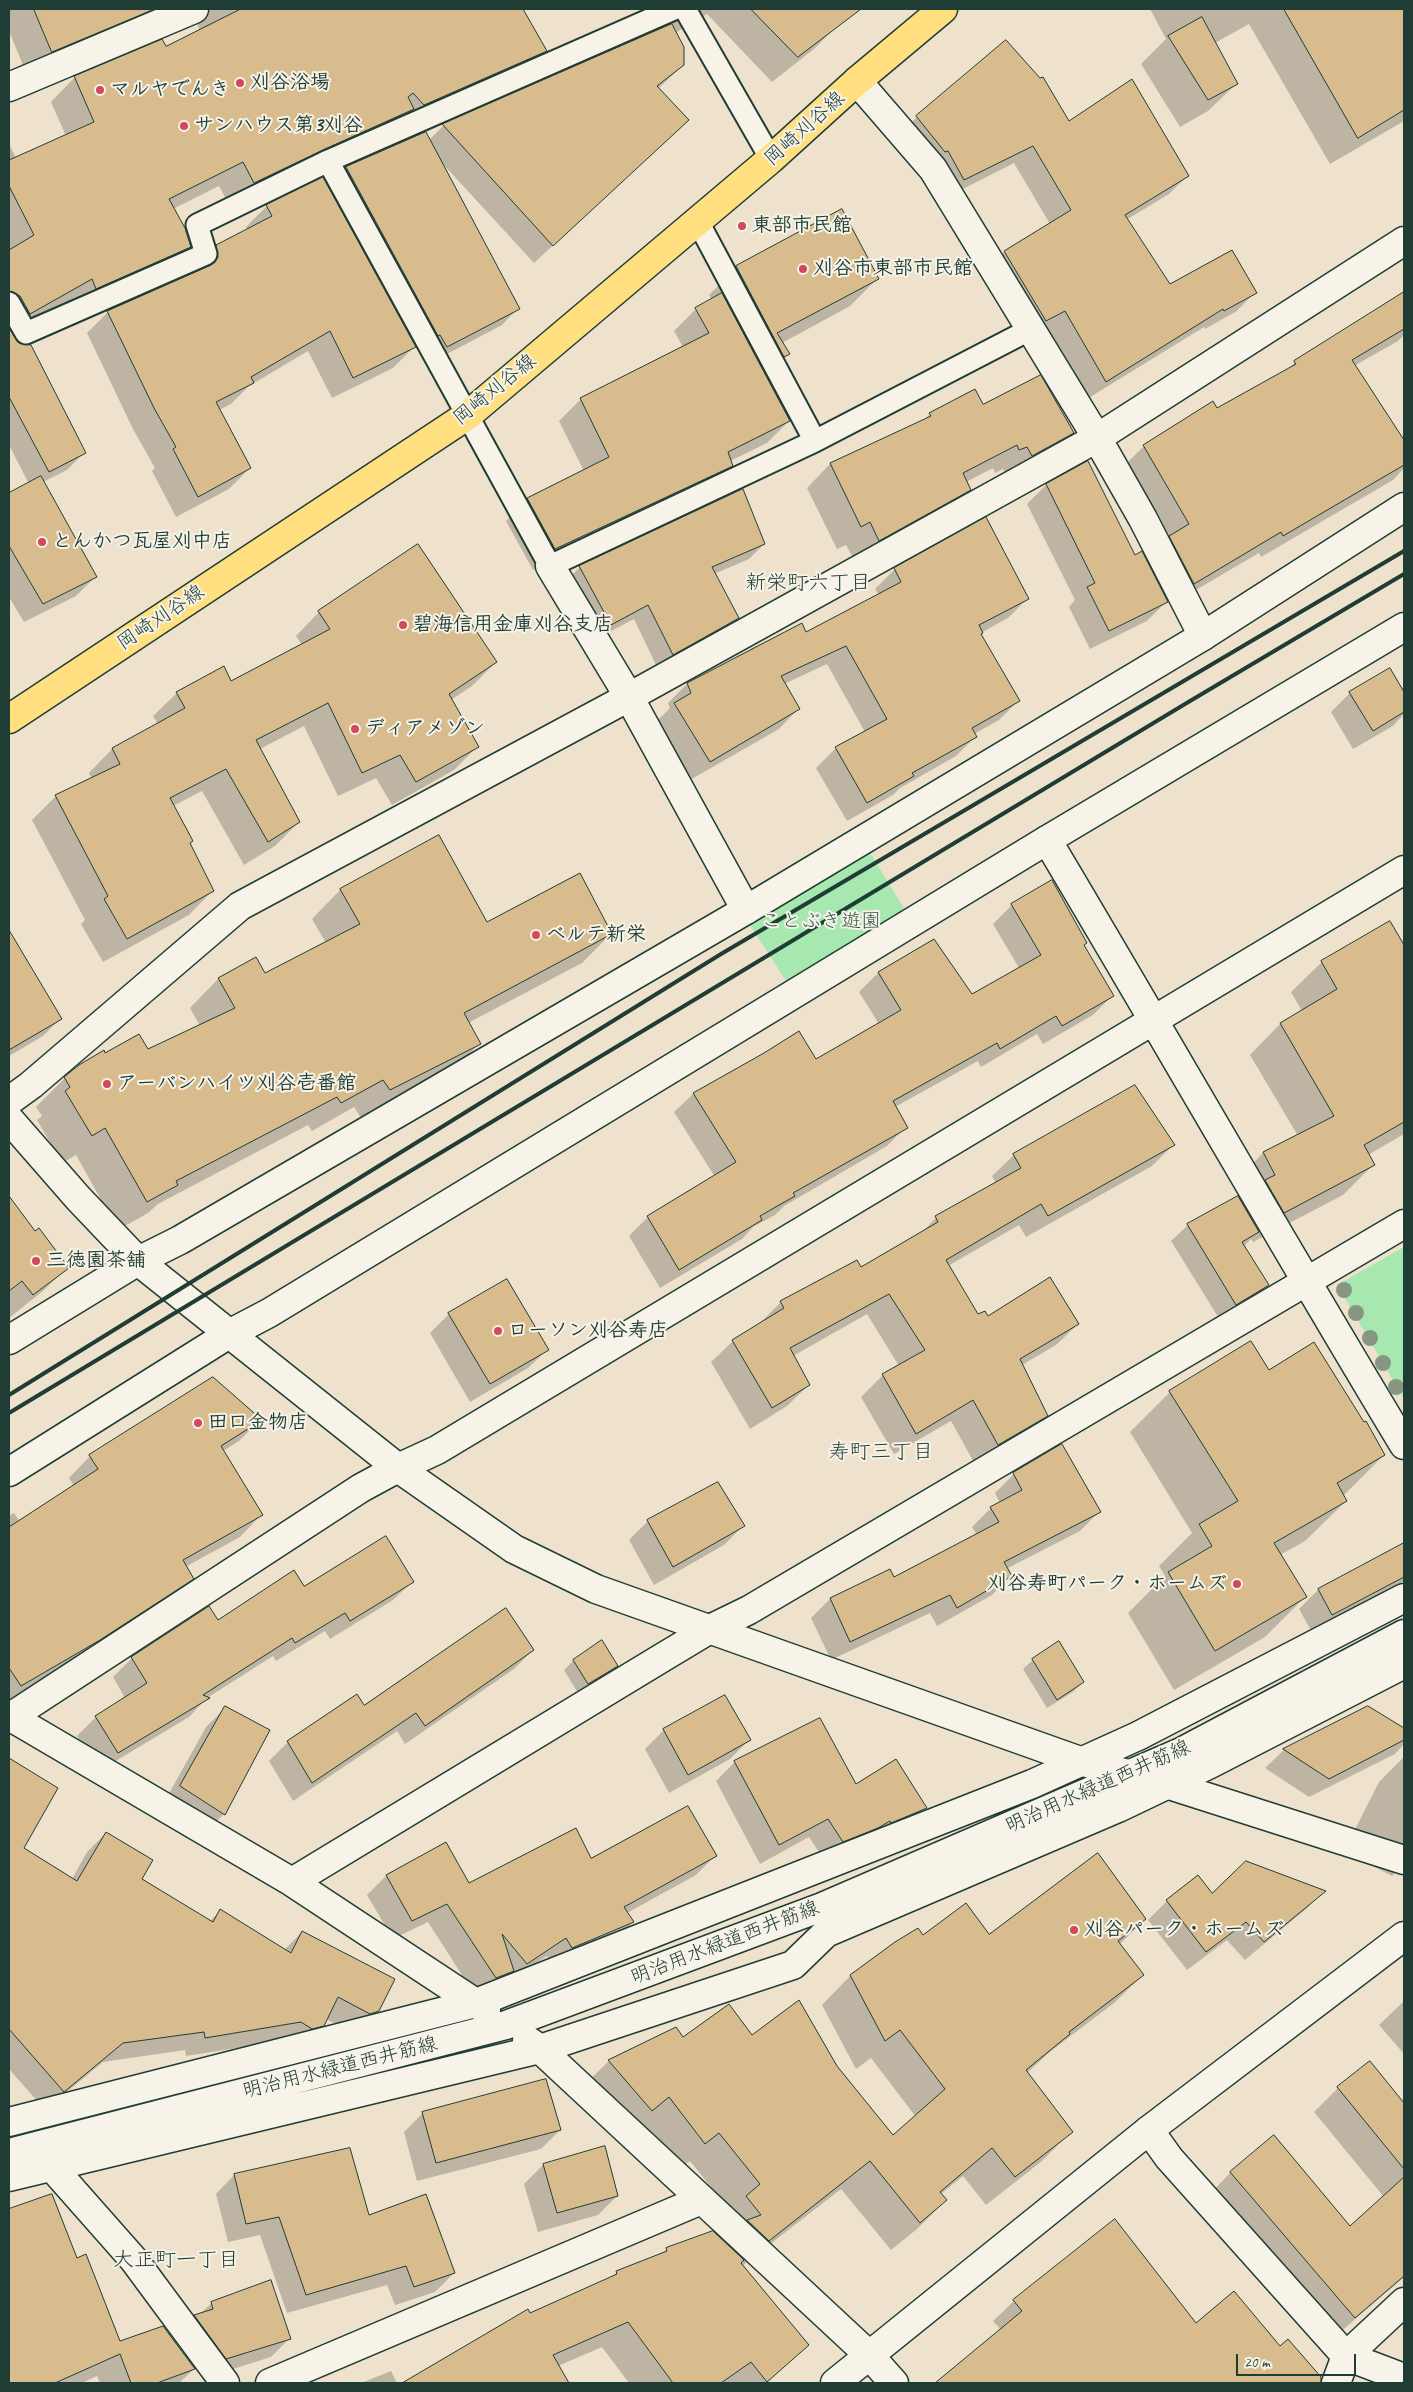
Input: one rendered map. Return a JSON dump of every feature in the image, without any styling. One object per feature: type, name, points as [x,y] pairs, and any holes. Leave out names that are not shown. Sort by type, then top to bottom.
[{"type":"main road","name":"岡崎刈谷線","points":[[9,719],[468,415],[698,222],[857,81],[942,9]]},
{"type":"street","points":[[9,87],[161,15],[194,9]]},
{"type":"street","points":[[857,81],[933,169],[1097,438],[1143,519],[1203,636]]},
{"type":"street","points":[[9,1101],[31,1085],[240,906],[629,697],[1097,438],[1404,241]]},
{"type":"street","points":[[9,1340],[138,1261],[180,1240],[746,910],[1203,636],[1404,507]]},
{"type":"street","points":[[550,566],[629,697],[746,910]]},
{"type":"street","points":[[9,1472],[229,1334],[278,1308],[1047,840],[1404,628]]},
{"type":"street","points":[[1047,840],[1155,1022],[1305,1282],[1404,1445]]},
{"type":"street","points":[[894,2383],[870,2356],[540,2049],[476,2003],[292,1882],[9,1717],[353,1494],[398,1468],[437,1450],[1155,1022],[1404,870]]},
{"type":"street","points":[[9,1119],[78,1198],[138,1261],[398,1468],[514,1549],[596,1589],[1083,1762],[1166,1784],[1404,1860]]},
{"type":"street","points":[[292,1882],[710,1629],[749,1610],[1404,1224]]},
{"type":"street","points":[[12,2117],[476,2003],[1023,1788],[1083,1762],[1138,1736],[1404,1598]]},
{"type":"street","name":"明治用水緑道西井筋線","points":[[9,2153],[506,2025],[822,1907],[1181,1752],[1404,1634]]},
{"type":"street","points":[[9,2177],[540,2049],[793,1965],[826,1933],[1118,1808],[1212,1763],[1404,1664]]},
{"type":"street","points":[[835,2383],[1149,2130],[1404,1936]]},
{"type":"street","points":[[1149,2130],[1169,2158],[1346,2356],[1404,2378]]},
{"type":"street","points":[[51,2166],[134,2260],[226,2383]]},
{"type":"street","points":[[270,2383],[701,2200]]},
{"type":"street","points":[[1336,2383],[1346,2356],[1404,2302]]},
{"type":"lane","points":[[9,303],[26,333],[206,254],[197,225],[328,161],[674,9]]},
{"type":"lane","points":[[685,9],[771,159]]},
{"type":"lane","points":[[328,161],[550,566],[815,441],[1031,329]]},
{"type":"lane","points":[[698,222],[815,441]]},
{"type":"green space","name":"ことぶき遊園","points":[[869,851],[905,910],[788,984],[750,925]]},
{"type":"green space","points":[[1404,1247],[1404,1399],[1337,1285]]},
{"type":"building","points":[[34,9],[149,9],[150,11],[52,52]]},
{"type":"building","points":[[241,9],[523,9],[547,51],[424,105],[413,93],[408,97],[414,109],[254,183],[243,162],[169,199],[185,228],[191,247],[96,289],[92,279],[30,314],[20,296],[9,291],[9,250],[34,235],[9,186],[9,160],[94,122],[74,76],[162,39],[166,46]]},
{"type":"building","points":[[751,9],[861,9],[798,57]]},
{"type":"building","points":[[1284,9],[1404,9],[1404,110],[1358,138]]},
{"type":"building","points":[[1202,17],[1238,84],[1208,100],[1168,36]]},
{"type":"building","points":[[672,24],[684,47],[684,65],[657,86],[689,120],[553,246],[442,124]]},
{"type":"building","points":[[1006,40],[1040,78],[1043,77],[1069,121],[1132,79],[1189,176],[1125,215],[1170,284],[1232,250],[1257,293],[1224,311],[1223,309],[1106,382],[1065,311],[1046,321],[1004,251],[1071,210],[1033,146],[964,180],[948,151],[945,152],[916,116]]},
{"type":"building","points":[[426,132],[520,309],[447,347],[440,335],[438,336],[346,167]]},
{"type":"building","points":[[323,177],[416,347],[353,378],[330,331],[251,377],[254,383],[216,402],[251,468],[198,497],[173,449],[176,447],[154,408],[107,311],[211,265],[218,257],[216,245],[272,216],[266,205]]},
{"type":"building","points":[[842,209],[879,279],[777,333],[790,354],[784,357],[736,266]]},
{"type":"building","points":[[1404,292],[1404,329],[1352,360],[1404,440],[1404,465],[1283,536],[1281,532],[1194,584],[1169,536],[1189,524],[1143,445],[1213,401],[1217,408],[1296,364],[1294,361]]},
{"type":"building","points":[[722,293],[790,421],[728,452],[733,466],[555,549],[527,498],[609,457],[580,398],[709,333],[695,308]]},
{"type":"building","points":[[9,328],[19,343],[31,345],[86,453],[49,472],[9,397]]},
{"type":"building","points":[[1041,375],[1074,433],[1032,456],[1027,447],[1019,450],[1017,445],[963,473],[971,490],[879,541],[870,522],[861,527],[830,463],[931,416],[929,413],[975,389],[983,404]]},
{"type":"building","points":[[1088,461],[1135,555],[1142,551],[1168,602],[1109,631],[1087,587],[1095,583],[1046,484]]},
{"type":"building","points":[[41,476],[97,577],[43,604],[9,546],[9,493]]},
{"type":"building","points":[[743,489],[765,544],[712,567],[739,618],[673,655],[648,605],[611,625],[579,566]]},
{"type":"building","points":[[986,517],[1029,599],[979,625],[983,633],[981,634],[1020,701],[972,728],[977,737],[912,773],[914,776],[867,803],[835,747],[887,719],[846,646],[781,676],[800,709],[710,762],[674,703],[691,693],[687,683],[802,623],[806,632],[901,582],[894,568]]},
{"type":"building","points":[[418,544],[497,662],[449,694],[479,747],[416,782],[400,755],[362,773],[328,703],[256,740],[300,822],[268,842],[226,769],[170,798],[193,841],[190,843],[214,891],[127,939],[104,899],[108,896],[55,795],[120,764],[112,748],[185,708],[176,692],[224,666],[231,681],[330,629],[318,611]]},
{"type":"building","points":[[1390,668],[1404,692],[1404,712],[1373,731],[1349,692]]},
{"type":"building","points":[[439,835],[487,922],[580,873],[612,934],[464,1013],[481,1044],[390,1090],[383,1080],[341,1103],[337,1097],[176,1181],[178,1185],[147,1202],[105,1128],[92,1136],[65,1091],[70,1087],[64,1077],[79,1065],[104,1050],[105,1053],[139,1034],[148,1049],[235,1008],[218,978],[256,957],[265,973],[360,924],[340,889]]},
{"type":"building","points":[[1052,880],[1087,943],[1084,945],[1114,996],[1062,1026],[1056,1016],[1000,1049],[997,1043],[893,1101],[908,1128],[793,1193],[795,1196],[760,1216],[762,1220],[679,1270],[647,1216],[736,1162],[693,1093],[799,1031],[816,1059],[901,1010],[878,972],[934,939],[972,994],[1041,955],[1011,904]]},
{"type":"building","points":[[1390,921],[1404,945],[1404,1122],[1364,1145],[1375,1165],[1284,1213],[1265,1180],[1275,1175],[1263,1152],[1334,1116],[1280,1023],[1337,989],[1321,961]]},
{"type":"building","points":[[9,930],[62,1019],[9,1050]]},
{"type":"building","points":[[1135,1085],[1175,1145],[1048,1216],[1041,1204],[946,1260],[978,1314],[985,1311],[988,1316],[1050,1277],[1079,1324],[1020,1359],[1048,1416],[998,1445],[973,1400],[916,1434],[882,1374],[925,1350],[889,1294],[790,1348],[810,1385],[772,1408],[732,1340],[784,1308],[780,1301],[857,1260],[861,1267],[938,1222],[935,1216],[1021,1168],[1013,1154]]},
{"type":"building","points":[[9,1196],[35,1231],[39,1228],[69,1268],[33,1295],[22,1281],[9,1291]]},
{"type":"building","points":[[1238,1196],[1259,1232],[1242,1242],[1269,1285],[1236,1305],[1187,1224]]},
{"type":"building","name":"ローソン刈谷寿店","points":[[507,1279],[549,1350],[490,1384],[448,1313]]},
{"type":"building","points":[[1251,1341],[1269,1370],[1314,1342],[1364,1422],[1366,1421],[1385,1455],[1337,1483],[1347,1501],[1274,1543],[1307,1597],[1215,1651],[1168,1572],[1212,1546],[1199,1524],[1238,1501],[1169,1391]]},
{"type":"building","points":[[213,1377],[262,1420],[221,1446],[263,1515],[183,1560],[194,1579],[100,1640],[21,1686],[9,1668],[9,1527],[98,1469],[89,1455]]},
{"type":"building","points":[[1062,1444],[1101,1512],[1004,1562],[1012,1576],[957,1608],[950,1595],[850,1642],[830,1598],[890,1569],[894,1577],[999,1522],[990,1507],[1022,1490],[1013,1473]]},
{"type":"building","points":[[718,1482],[745,1526],[673,1567],[647,1520]]},
{"type":"building","points":[[386,1536],[414,1582],[350,1621],[345,1613],[295,1643],[292,1638],[203,1695],[210,1698],[118,1753],[95,1716],[147,1683],[131,1657],[209,1606],[218,1620],[294,1570],[304,1586]]},
{"type":"building","points":[[1404,1543],[1404,1577],[1332,1615],[1318,1589]]},
{"type":"building","points":[[506,1608],[534,1650],[425,1726],[416,1713],[312,1783],[287,1741],[357,1694],[364,1705]]},
{"type":"building","points":[[602,1640],[618,1666],[588,1684],[573,1660]]},
{"type":"building","points":[[1059,1641],[1084,1682],[1057,1700],[1032,1659]]},
{"type":"building","points":[[725,1695],[751,1740],[688,1775],[663,1729]]},
{"type":"building","points":[[225,1706],[270,1730],[225,1815],[180,1786]]},
{"type":"building","points":[[1368,1706],[1404,1728],[1404,1740],[1329,1779],[1283,1749]]},
{"type":"building","points":[[820,1718],[856,1784],[896,1759],[927,1808],[891,1823],[890,1821],[843,1842],[828,1819],[779,1845],[734,1761]]},
{"type":"building","points":[[9,1758],[58,1788],[24,1848],[77,1881],[106,1832],[153,1860],[142,1879],[213,1922],[220,1909],[291,1953],[302,1931],[395,1979],[379,2011],[370,2014],[338,1997],[324,2026],[312,2029],[301,2022],[205,2038],[204,2032],[123,2043],[64,2092],[9,2029]]},
{"type":"building","points":[[688,1806],[717,1856],[624,1907],[634,1922],[572,1948],[566,1938],[527,1964],[502,1934],[514,1971],[496,1978],[447,1904],[412,1921],[386,1875],[446,1842],[469,1883],[576,1828],[591,1858]]},
{"type":"building","points":[[1098,1853],[1146,1919],[1118,1941],[1144,1975],[1069,2032],[1070,2034],[1026,2070],[1073,2132],[1015,2177],[992,2148],[940,2192],[947,2200],[920,2223],[870,2161],[769,2241],[747,2220],[761,2215],[746,2196],[760,2184],[719,2133],[705,2144],[669,2097],[652,2111],[608,2060],[676,2027],[683,2037],[729,2004],[752,2035],[799,2000],[837,2066],[893,2135],[945,2089],[900,2030],[885,2041],[850,1975],[895,1942],[918,1928],[923,1935],[966,1903],[989,1934]]},
{"type":"building","points":[[1246,1861],[1326,1891],[1264,1942],[1246,1922],[1206,1952],[1166,1900],[1198,1875],[1212,1893]]},
{"type":"building","points":[[1370,2061],[1404,2103],[1404,2169],[1337,2087]]},
{"type":"building","points":[[546,2079],[561,2130],[436,2163],[422,2112]]},
{"type":"building","points":[[1274,2135],[1350,2226],[1404,2177],[1404,2276],[1355,2318],[1230,2172]]},
{"type":"building","points":[[605,2146],[618,2196],[557,2213],[543,2164]]},
{"type":"building","points":[[350,2148],[369,2215],[426,2194],[455,2273],[414,2287],[406,2266],[306,2295],[279,2217],[246,2224],[234,2174]]},
{"type":"building","points":[[52,2194],[77,2258],[86,2254],[120,2341],[163,2326],[195,2369],[157,2383],[131,2383],[120,2354],[55,2383],[9,2383],[9,2209]]},
{"type":"building","points":[[1115,2219],[1196,2323],[1234,2291],[1280,2346],[1288,2339],[1321,2377],[1321,2383],[935,2383],[1022,2311],[1013,2300]]},
{"type":"building","points":[[713,2231],[744,2260],[741,2263],[809,2345],[767,2382],[751,2362],[721,2383],[673,2383],[628,2322],[553,2355],[569,2383],[402,2383],[528,2309],[530,2313],[617,2274],[616,2271],[667,2251],[666,2248]]},
{"type":"building","points":[[271,2280],[291,2339],[226,2359],[194,2315],[213,2309],[211,2302]]},
{"type":"railway","points":[[9,1395],[721,954],[1404,551]]},
{"type":"railway","points":[[9,1413],[1404,574]]},
{"type":"place","name":"刈谷浴場","points":[[240,83]]},
{"type":"place","name":"マルヤでんき","points":[[100,90]]},
{"type":"place","name":"サンハウス第3刈谷","points":[[184,126]]},
{"type":"place","name":"東部市民館","points":[[742,226]]},
{"type":"place","name":"刈谷市東部市民館","points":[[803,269]]},
{"type":"place","name":"とんかつ瓦屋刈中店","points":[[42,542]]},
{"type":"place","name":"碧海信用金庫刈谷支店","points":[[403,625]]},
{"type":"place","name":"ディアメゾン","points":[[355,729]]},
{"type":"place","name":"ベルテ新栄","points":[[536,935]]},
{"type":"place","name":"アーバンハイツ刈谷壱番館","points":[[107,1084]]},
{"type":"place","name":"三徳園茶舗","points":[[36,1261]]},
{"type":"place","name":"ローソン刈谷寿店","points":[[498,1331]]},
{"type":"place","name":"田口金物店","points":[[198,1423]]},
{"type":"place","name":"刈谷寿町パーク・ホームズ","points":[[1237,1584]]},
{"type":"place","name":"刈谷パーク・ホームズ","points":[[1074,1930]]},
{"type":"district","name":"新栄町六丁目","points":[[808,583]]},
{"type":"district","name":"寿町三丁目","points":[[881,1452]]},
{"type":"district","name":"大正町一丁目","points":[[176,2260]]}]
